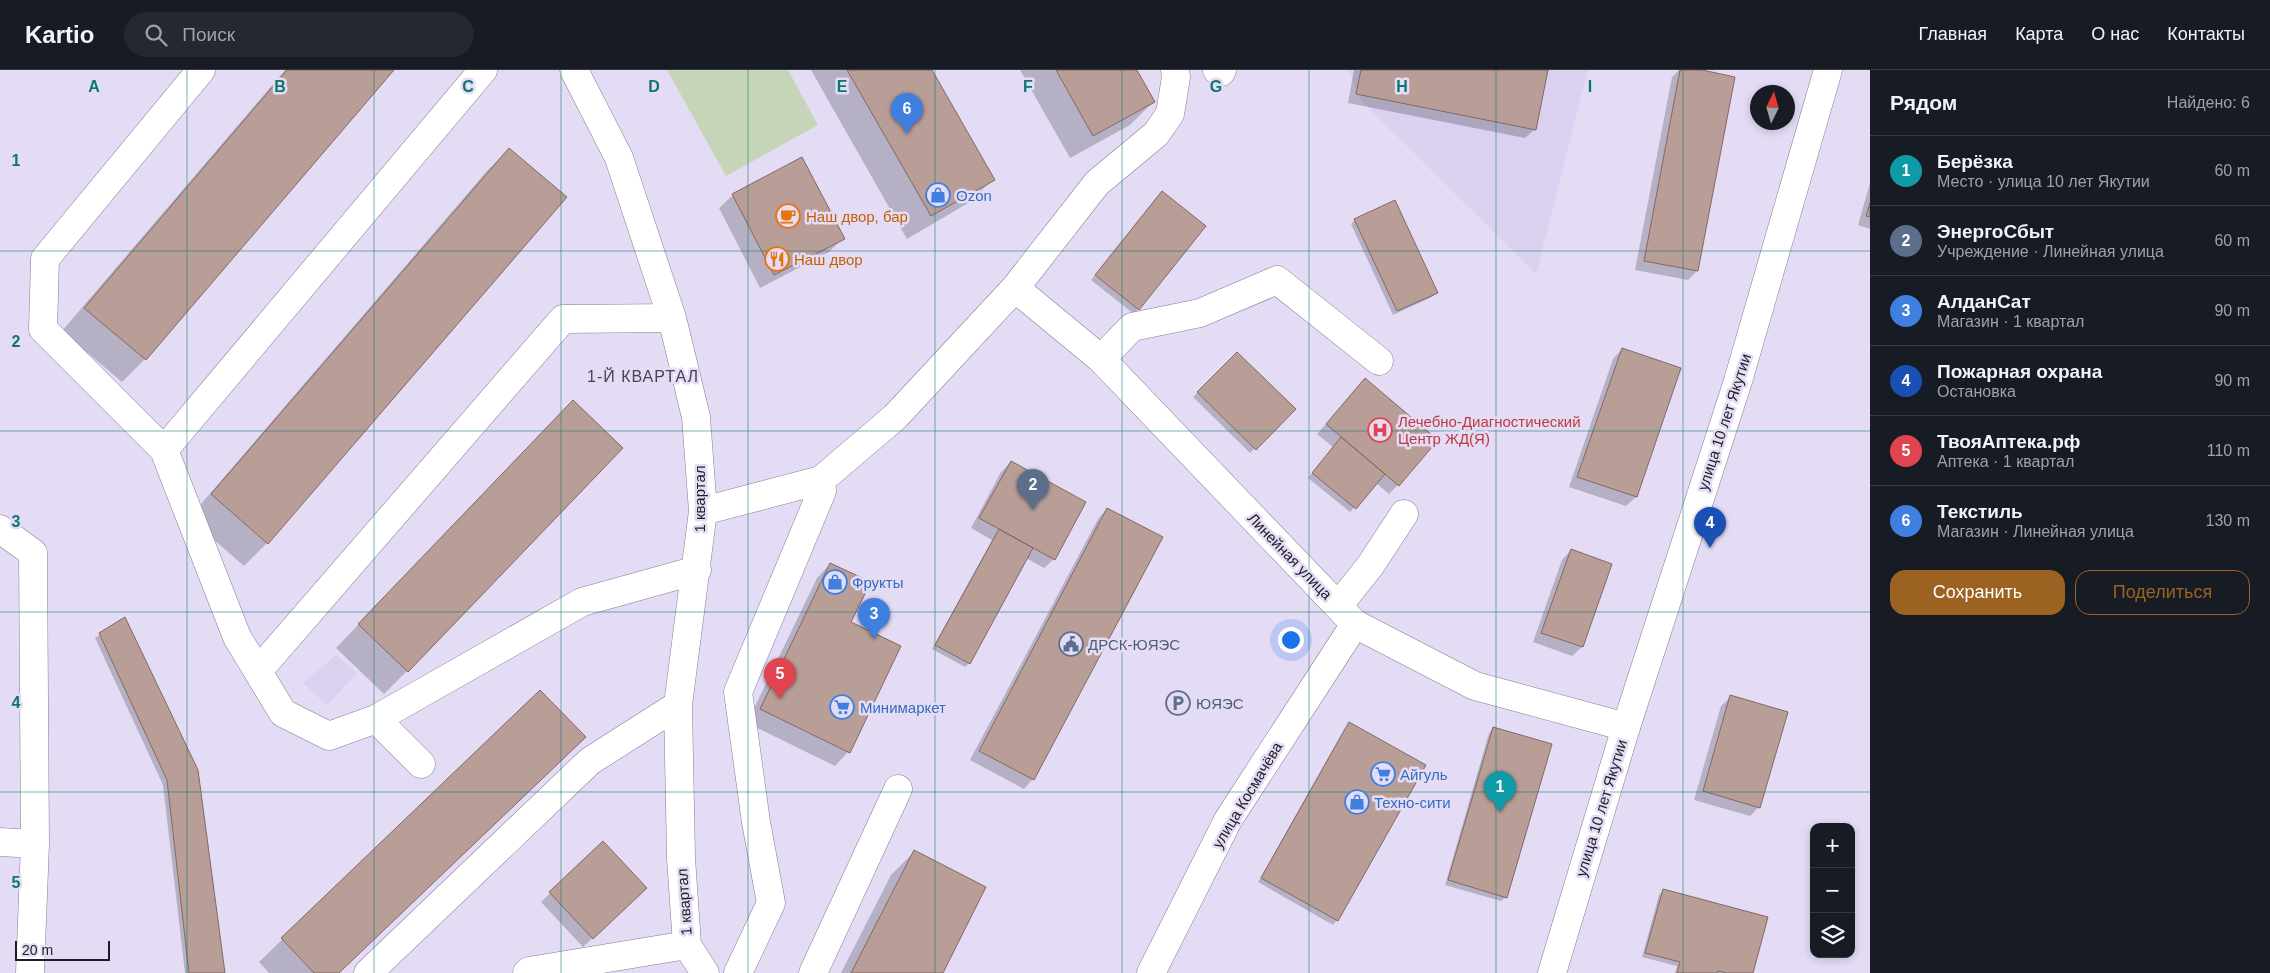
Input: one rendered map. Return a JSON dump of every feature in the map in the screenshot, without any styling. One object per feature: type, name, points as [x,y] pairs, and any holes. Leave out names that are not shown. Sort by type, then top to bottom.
[{"type":"street","points":[[202,70],[44,259],[42,329],[164,450],[237,637],[284,713],[329,736],[376,719],[582,602],[697,570]]},
{"type":"street","points":[[164,450],[483,70]]},
{"type":"street","name":"1 квартал","points":[[574,70],[619,158],[672,318],[696,417],[703,511],[697,570],[678,705],[681,858],[687,945],[705,973]]},
{"type":"street","points":[[703,511],[821,480],[895,417],[1014,288],[1097,183],[1156,134],[1170,114],[1176,77],[1175,70]]},
{"type":"street","points":[[1217,70],[1221,72],[1222,70]]},
{"type":"street","name":"улица 10 лет Якутии","points":[[1552,973],[1626,727],[1738,381],[1828,70]]},
{"type":"street","points":[[1101,360],[1132,327],[1200,312],[1276,280],[1379,361]]},
{"type":"street","name":"Линейная улица","points":[[1014,288],[1101,360],[1346,615],[1475,686],[1626,727]]},
{"type":"street","points":[[258,671],[563,319],[672,318]]},
{"type":"street","points":[[738,973],[771,903],[756,822],[738,692],[822,491],[821,480]]},
{"type":"street","name":"улица Космачёва","points":[[1151,973],[1228,820],[1346,615],[1370,566],[1404,514]]},
{"type":"street","points":[[0,529],[33,553],[36,844],[30,973]]},
{"type":"street","points":[[368,973],[590,761],[678,705]]},
{"type":"street","points":[[376,719],[421,764]]},
{"type":"street","points":[[813,973],[898,789]]},
{"type":"street","points":[[0,842],[36,844]]},
{"type":"street","points":[[527,973],[529,970],[687,945]]},
{"type":"shaded area","points":[[1349,70],[1588,70],[1536,274],[1360,99]]},
{"type":"shaded area","points":[[336,655],[357,673],[327,705],[303,683]]},
{"type":"green space","points":[[667,70],[788,70],[818,125],[726,176]]},
{"type":"building","points":[[287,70],[394,70],[146,360],[84,308]]},
{"type":"building","points":[[847,70],[932,70],[995,180],[931,216]]},
{"type":"building","points":[[1056,70],[1137,70],[1155,102],[1093,136]]},
{"type":"building","points":[[1361,70],[1548,70],[1536,130],[1356,94]]},
{"type":"building","points":[[1680,70],[1702,70],[1735,77],[1698,271],[1644,261]]},
{"type":"building","points":[[509,148],[567,197],[268,544],[211,494]]},
{"type":"building","name":"Наш двор, бар","points":[[802,157],[845,239],[774,275],[732,194]]},
{"type":"building","points":[[1162,191],[1206,226],[1139,310],[1095,275]]},
{"type":"building","points":[[1395,200],[1438,293],[1397,311],[1354,219]]},
{"type":"building","points":[[1870,203],[1870,217],[1866,216]]},
{"type":"building","points":[[1622,348],[1681,368],[1637,497],[1577,477]]},
{"type":"building","points":[[1237,352],[1296,409],[1256,450],[1197,392]]},
{"type":"building","name":"Лечебно-Диагностический Центр ЖД(Я)","points":[[1365,378],[1438,440],[1399,486],[1326,424]]},
{"type":"building","points":[[573,400],[623,448],[408,672],[358,624]]},
{"type":"building","points":[[1341,437],[1385,474],[1356,509],[1312,473]]},
{"type":"building","points":[[1011,461],[1086,502],[1055,560],[979,518]]},
{"type":"building","points":[[1107,508],[1163,537],[1034,780],[979,751]]},
{"type":"building","points":[[999,529],[1033,548],[970,664],[935,645]]},
{"type":"building","points":[[1571,549],[1612,564],[1583,647],[1541,633]]},
{"type":"building","points":[[830,563],[871,582],[851,622],[901,646],[850,753],[760,709]]},
{"type":"building","points":[[125,617],[198,770],[225,973],[189,973],[167,780],[99,633]]},
{"type":"building","points":[[540,690],[586,737],[339,973],[314,973],[281,938]]},
{"type":"building","points":[[1730,695],[1788,712],[1760,808],[1703,791]]},
{"type":"building","points":[[1349,722],[1426,765],[1338,921],[1261,878]]},
{"type":"building","points":[[1493,727],[1552,744],[1507,898],[1448,880]]},
{"type":"building","points":[[603,841],[647,888],[593,939],[549,892]]},
{"type":"building","points":[[914,850],[986,887],[943,973],[851,973]]},
{"type":"building","points":[[1663,889],[1768,917],[1753,973],[1718,971],[1717,973],[1677,973],[1680,962],[1645,953]]},
{"type":"place","name":"Текстиль","points":[[907,134]]},
{"type":"place","name":"Ozon","points":[[938,195]]},
{"type":"place","name":"Наш двор, бар","points":[[788,216]]},
{"type":"place","name":"Наш двор","points":[[777,259]]},
{"type":"place","name":"Лечебно-Диагностический Центр ЖД(Я)","points":[[1380,430]]},
{"type":"place","name":"ЭнергоСбыт","points":[[1033,510]]},
{"type":"place","name":"Пожарная охрана","points":[[1710,548]]},
{"type":"place","name":"Фрукты","points":[[835,582]]},
{"type":"place","name":"АлданСат","points":[[874,639]]},
{"type":"place","name":"ДРСК-ЮЯЭС","points":[[1071,644]]},
{"type":"place","name":"ТвояАптека.рф","points":[[780,699]]},
{"type":"place","name":"ЮЯЭС","points":[[1178,703]]},
{"type":"place","name":"Минимаркет","points":[[842,707]]},
{"type":"place","name":"Айгуль","points":[[1383,774]]},
{"type":"place","name":"Техно-сити","points":[[1357,802]]},
{"type":"place","name":"Берёзка","points":[[1500,812]]},
{"type":"district","name":"1-Й КВАРТАЛ","points":[[643,376]]}]
